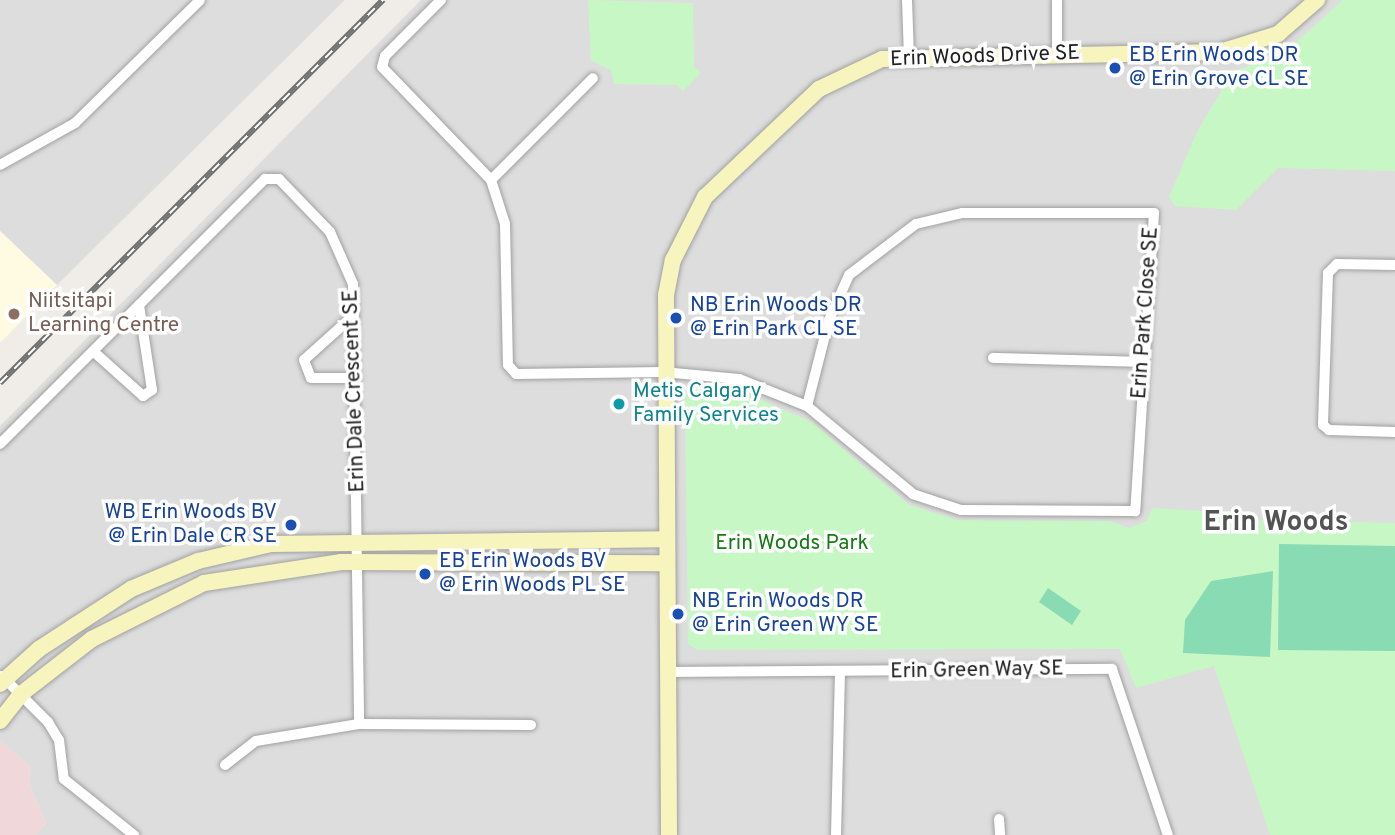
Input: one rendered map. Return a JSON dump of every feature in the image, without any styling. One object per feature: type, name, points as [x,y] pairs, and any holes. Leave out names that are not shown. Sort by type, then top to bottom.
[{"type":"street","points":[[0,165],[75,124],[200,0]]},
{"type":"street","points":[[441,0],[385,56],[382,67],[491,180],[593,78]]},
{"type":"street","points":[[908,0],[909,57]]},
{"type":"street","points":[[1057,0],[1057,54]]},
{"type":"street","name":"Erin Woods Drive SE","points":[[669,835],[663,538],[663,372],[673,260],[705,197],[819,89],[848,71],[909,57],[1249,47],[1278,34],[1317,0]]},
{"type":"street","name":"Erin Dale Crescent SE","points":[[0,444],[265,179],[279,179],[342,252],[354,315],[360,538],[359,724]]},
{"type":"street","name":"Erin Park Close SE","points":[[491,180],[505,224],[508,365],[516,374],[663,372],[739,379],[807,405],[914,494],[961,510],[1135,511],[1142,362],[1154,213],[962,213],[916,224],[849,275],[829,320],[807,405]]},
{"type":"street","points":[[1395,265],[1337,264],[1328,272],[1323,425],[1329,430],[1395,432]]},
{"type":"street","points":[[93,352],[143,396],[152,390],[139,305]]},
{"type":"street","points":[[354,315],[304,360],[311,378],[356,378]]},
{"type":"street","points":[[993,358],[1142,362]]},
{"type":"street","points":[[134,835],[64,779],[59,740],[21,694],[1,679],[131,589],[198,561],[271,544],[360,538],[663,538]]},
{"type":"street","points":[[0,721],[21,694],[136,611],[204,583],[276,567],[360,561],[664,563]]},
{"type":"street","name":"Erin Green Way SE","points":[[667,672],[1112,670],[1168,835]]},
{"type":"street","points":[[836,835],[840,673]]},
{"type":"street","points":[[225,765],[256,741],[359,724],[531,725]]},
{"type":"street","points":[[999,819],[1000,835]]},
{"type":"shaded area","points":[[0,0],[345,0],[57,285],[0,231]]},
{"type":"shaded area","points":[[421,0],[1395,0],[1395,835],[36,835],[46,823],[29,784],[31,767],[0,741],[0,426]]},
{"type":"shaded area","name":"Niitsitapi Learning Centre","points":[[0,231],[57,285],[1,342],[0,342]]},
{"type":"shaded area","points":[[0,741],[31,767],[29,784],[46,823],[36,835],[0,835]]},
{"type":"green space","points":[[588,0],[693,3],[694,67],[701,73],[683,91],[677,85],[614,84],[611,70],[591,61]]},
{"type":"green space","points":[[1343,0],[1395,0],[1395,171],[1278,168],[1236,210],[1175,206],[1169,197],[1198,130],[1233,71],[1281,56]]},
{"type":"green space","name":"Erin Woods Park","points":[[700,385],[743,392],[812,422],[908,504],[957,520],[1109,521],[1129,528],[1147,521],[1152,508],[1222,512],[1223,519],[1395,523],[1395,835],[1270,835],[1214,666],[1136,688],[1120,649],[698,650],[688,644],[685,392]]},
{"type":"green space","points":[[1279,544],[1395,546],[1395,651],[1278,650]]},
{"type":"green space","points":[[1273,571],[1270,657],[1183,653],[1185,620],[1211,581]]},
{"type":"green space","points":[[1048,588],[1081,611],[1072,625],[1039,602]]},
{"type":"railway","points":[[0,383],[383,0]]},
{"type":"place","name":"EB Erin Woods DR @ Erin Grove CL SE","points":[[1115,68]]},
{"type":"place","name":"Niitsitapi Learning Centre","points":[[14,314]]},
{"type":"place","name":"NB Erin Woods DR @ Erin Park CL SE","points":[[676,318]]},
{"type":"place","name":"Metis Calgary Family Services","points":[[619,404]]},
{"type":"place","name":"WB Erin Woods BV @ Erin Dale CR SE","points":[[291,525]]},
{"type":"place","name":"EB Erin Woods BV @ Erin Woods PL SE","points":[[425,574]]},
{"type":"place","name":"NB Erin Woods DR @ Erin Green WY SE","points":[[678,614]]},
{"type":"district","name":"Erin Woods","points":[[1276,523]]}]
